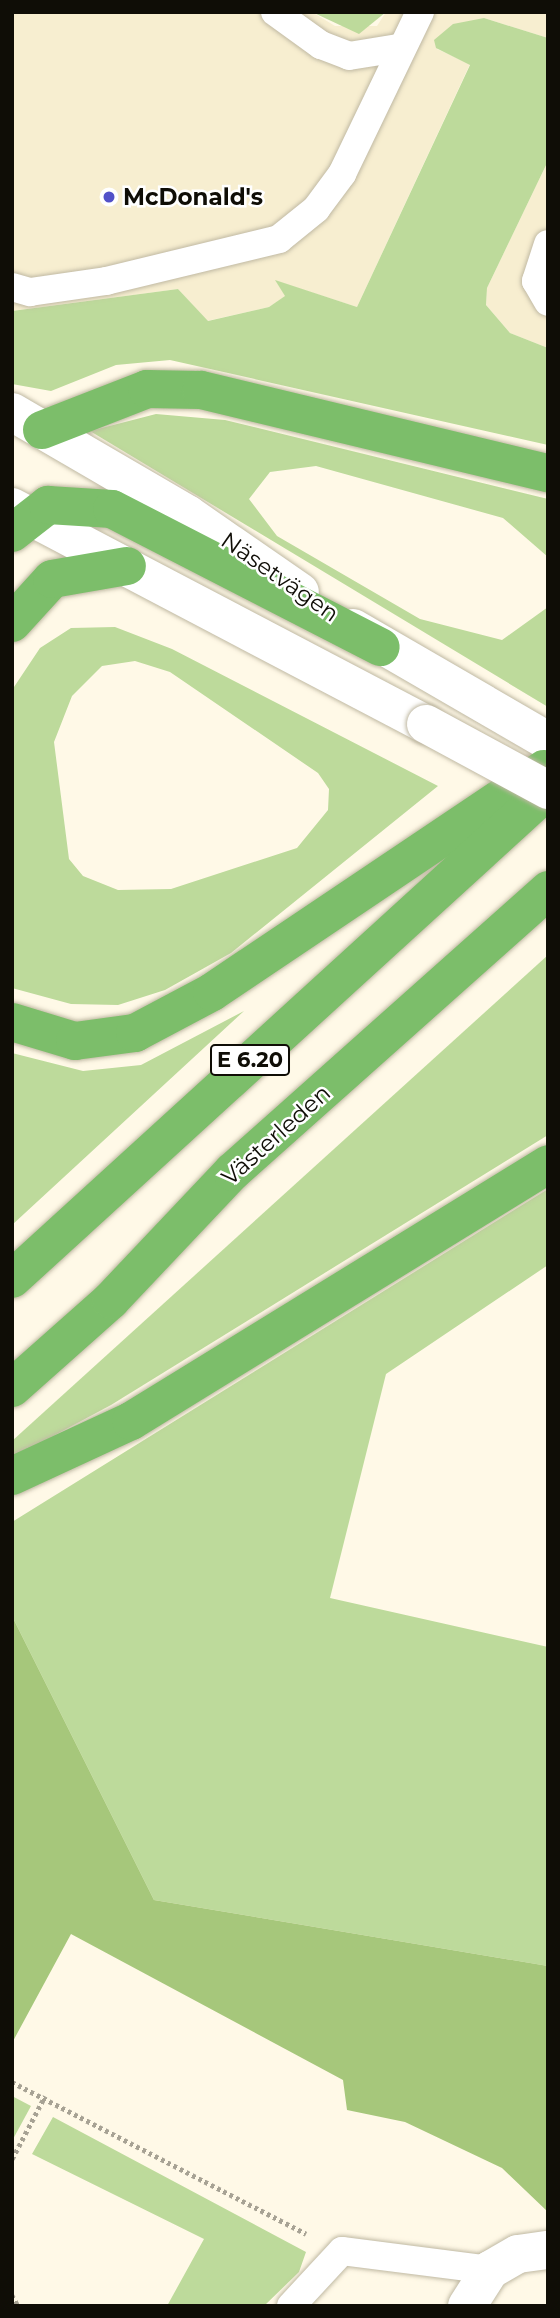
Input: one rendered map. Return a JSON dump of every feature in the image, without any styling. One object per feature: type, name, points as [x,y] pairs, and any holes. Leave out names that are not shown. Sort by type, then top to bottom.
[{"type":"highway","points":[[27,421],[147,389],[201,390],[548,474]]},
{"type":"highway","points":[[18,519],[48,505],[112,509],[381,647]]},
{"type":"highway","points":[[12,623],[52,579],[127,566]]},
{"type":"highway","points":[[12,1022],[75,1041],[135,1033],[212,992],[548,767]]},
{"type":"highway","name":"E 6.20","points":[[12,1279],[548,790]]},
{"type":"highway","name":"Västerleden","points":[[12,1388],[111,1300],[232,1172],[548,890]]},
{"type":"highway","points":[[12,1476],[131,1421],[548,1164]]},
{"type":"street","name":"Näsetvägen","points":[[27,421],[187,514],[381,647],[548,741]]},
{"type":"street","points":[[18,519],[127,566],[548,790]]},
{"type":"street","points":[[467,2306],[490,2270],[518,2254],[548,2250]]},
{"type":"lane","points":[[275,12],[321,45],[349,56],[399,48]]},
{"type":"lane","points":[[12,287],[30,292],[106,281],[279,239],[316,209],[342,174],[399,48],[420,12]]},
{"type":"lane","points":[[548,244],[536,281],[548,302]]},
{"type":"lane","points":[[291,2306],[342,2251],[490,2270]]},
{"type":"path","points":[[12,2082],[45,2096],[342,2251]]},
{"type":"path","points":[[12,2159],[45,2096]]},
{"type":"path","points":[[12,2295],[18,2306]]},
{"type":"shaded area","points":[[12,12],[312,12],[335,26],[377,26],[386,12],[548,12],[548,38],[484,18],[437,49],[470,64],[357,307],[276,281],[286,296],[269,307],[207,321],[178,289],[12,311]]},
{"type":"shaded area","points":[[548,161],[548,348],[510,333],[486,305],[487,288]]},
{"type":"green space","points":[[312,12],[386,12],[359,34]]},
{"type":"green space","points":[[484,18],[548,38],[548,161],[487,288],[486,305],[510,333],[548,348],[548,445],[170,360],[116,365],[51,391],[12,384],[12,311],[178,289],[208,321],[269,307],[285,296],[275,280],[357,307],[470,65],[436,48],[434,40],[453,24]]},
{"type":"green space","points":[[156,414],[225,420],[548,499],[548,557],[503,518],[316,466],[270,472],[249,499],[277,536],[420,619],[502,640],[548,607],[548,707],[90,431]]},
{"type":"green space","points":[[115,627],[172,649],[438,786],[231,953],[165,990],[118,1005],[71,1004],[12,988],[12,690],[40,648],[71,628]],"holes":[[[135,661],[170,672],[318,773],[329,789],[328,810],[297,848],[171,889],[118,890],[83,876],[69,859],[54,742],[72,696],[102,666]]]},
{"type":"green space","points":[[548,955],[548,1135],[111,1405],[12,1458],[12,1441]]},
{"type":"green space","points":[[244,1011],[12,1225],[12,1053],[83,1071],[141,1065]]},
{"type":"green space","points":[[548,1189],[548,1265],[386,1374],[330,1598],[548,1647],[548,1966],[154,1900],[12,1616],[12,1522]]},
{"type":"green space","points":[[12,1616],[154,1900],[548,1966],[548,2212],[502,2168],[405,2122],[347,2110],[343,2080],[71,1934],[12,2043]]},
{"type":"green space","points":[[12,2096],[31,2106],[12,2141]]},
{"type":"green space","points":[[53,2117],[306,2252],[299,2272],[264,2306],[167,2306],[204,2239],[32,2154]]},
{"type":"place","name":"McDonald's","points":[[109,197]]}]
